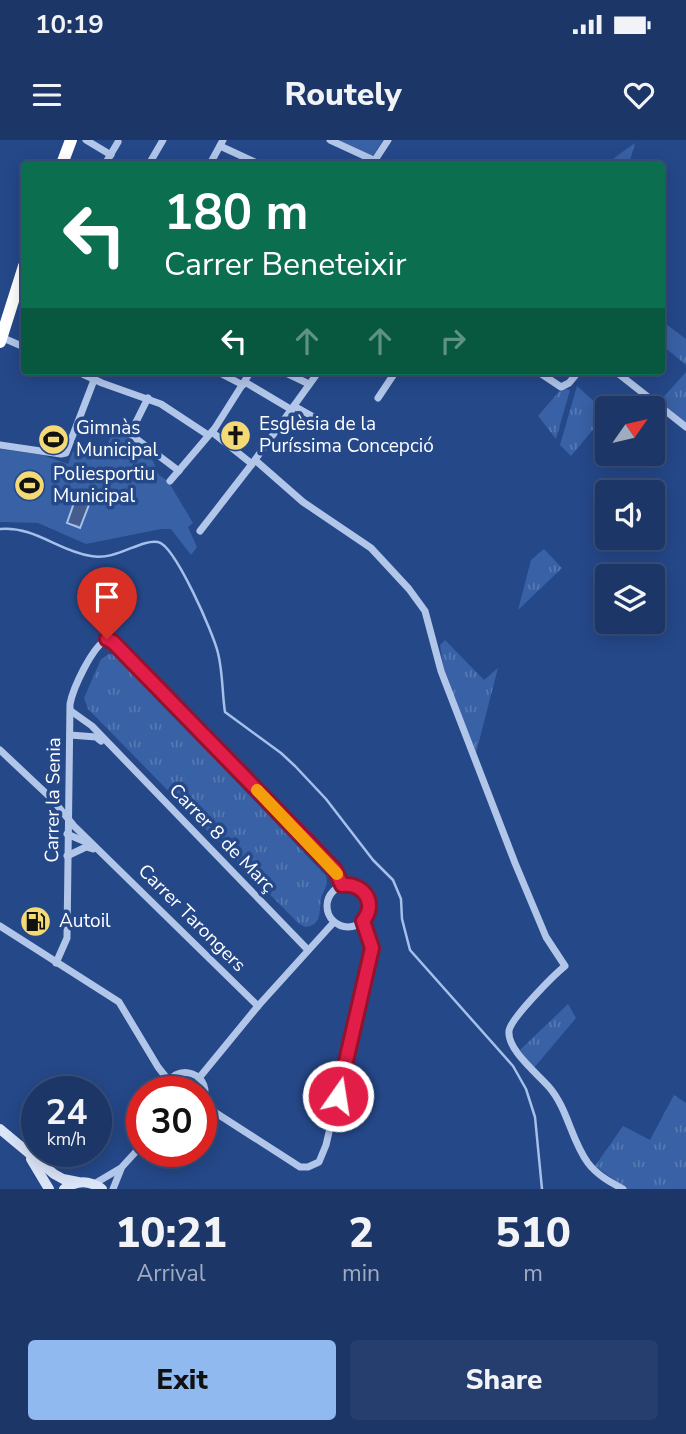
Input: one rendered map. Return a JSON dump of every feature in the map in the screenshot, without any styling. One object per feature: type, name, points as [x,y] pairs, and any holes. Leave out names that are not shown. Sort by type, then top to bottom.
[{"type":"highway","points":[[63,161],[71,140]]},
{"type":"highway","points":[[1,339],[21,280]]},
{"type":"street","points":[[86,140],[111,155]]},
{"type":"street","points":[[151,161],[163,140]]},
{"type":"street","points":[[330,140],[372,161]]},
{"type":"street","points":[[377,161],[388,140]]},
{"type":"street","points":[[107,161],[118,142]]},
{"type":"street","points":[[212,161],[222,143],[254,161]]},
{"type":"street","points":[[1,339],[21,346]]},
{"type":"street","points":[[84,375],[148,398],[175,411],[254,462],[311,508],[371,548],[420,603],[429,621],[441,671],[546,937],[565,966],[549,980],[510,1027],[510,1037],[527,1066],[550,1087],[560,1102],[588,1164],[600,1176],[622,1189]]},
{"type":"street","points":[[225,375],[319,420]]},
{"type":"street","points":[[170,481],[210,434],[249,375]]},
{"type":"street","points":[[290,375],[309,384]]},
{"type":"street","points":[[200,531],[254,462],[316,375]]},
{"type":"street","points":[[378,398],[393,375]]},
{"type":"street","points":[[543,375],[561,387],[576,375]]},
{"type":"street","points":[[620,375],[686,427]]},
{"type":"street","points":[[0,445],[65,454],[94,380]]},
{"type":"street","points":[[148,398],[130,434],[179,471]]},
{"type":"street","name":"Carrer la Senia","points":[[56,963],[67,938],[67,834],[72,697],[100,642],[107,639],[113,642],[335,870],[342,885]]},
{"type":"street","name":"Carrer 8 de Març","points":[[71,711],[92,726],[308,950]]},
{"type":"street","name":"Carrer 8 de Març","points":[[70,735],[96,737],[113,749]]},
{"type":"street","name":"Carrer Tarongers","points":[[0,750],[258,1006]]},
{"type":"street","name":"Carrer Tarongers","points":[[67,834],[104,853]]},
{"type":"street","points":[[67,856],[86,847],[104,853]]},
{"type":"street","points":[[342,885],[355,886],[368,898],[369,911],[363,921],[358,925],[346,927],[334,922],[327,911],[328,898],[337,888],[342,885]]},
{"type":"street","points":[[217,1114],[300,1167],[319,1162],[327,1145],[372,948],[363,921]]},
{"type":"street","points":[[201,1076],[258,1006],[334,922]]},
{"type":"street","points":[[2,930],[119,1002],[165,1076]]},
{"type":"street","points":[[176,1076],[187,1073],[194,1076]]},
{"type":"street","points":[[0,1129],[21,1146]]},
{"type":"street","points":[[46,1167],[63,1179],[98,1186],[126,1163]]},
{"type":"street","points":[[35,1167],[50,1189]]},
{"type":"street","points":[[113,1189],[121,1168]]},
{"type":"street","points":[[64,1189],[78,1182]]},
{"type":"green space","points":[[338,140],[383,140],[372,157]]},
{"type":"green space","points":[[635,143],[630,161],[610,161]]},
{"type":"green space","points":[[665,323],[686,339],[686,365],[665,348]]},
{"type":"green space","points":[[686,372],[686,423],[665,407],[664,396]]},
{"type":"green space","points":[[577,386],[595,402],[595,427],[571,456],[560,445]]},
{"type":"green space","points":[[562,388],[570,390],[556,439],[538,416]]},
{"type":"green space","points":[[115,427],[155,456],[152,459],[159,475],[168,481],[193,523],[188,527],[197,547],[191,555],[171,529],[86,544],[38,523],[0,522],[0,449],[43,455],[68,464],[73,451],[102,456]]},
{"type":"green space","points":[[544,549],[562,568],[518,610],[531,560]]},
{"type":"green space","points":[[445,640],[484,680],[498,668],[476,753],[444,671],[440,645]]},
{"type":"green space","points":[[115,654],[124,663],[326,876],[327,883],[321,899],[319,918],[314,924],[305,927],[298,923],[88,709],[84,698],[101,659]]},
{"type":"green space","points":[[568,1004],[576,1018],[533,1069],[520,1050]]},
{"type":"green space","points":[[674,1095],[686,1103],[686,1189],[627,1189],[595,1166],[623,1126],[650,1140]]},
{"type":"water","points":[[76,497],[90,502],[80,528],[67,523]]},
{"type":"waterway","points":[[0,529],[24,531],[79,553],[100,557],[151,542],[158,542],[165,547],[193,592],[215,643],[221,668],[225,712],[295,766],[326,799],[373,860],[393,880],[401,899],[402,919],[410,950],[513,1066],[526,1089],[535,1117],[542,1189]]},
{"type":"slow traffic","points":[[257,790],[337,874]]},
{"type":"place","name":"Esglèsia de la Puríssima Concepció","points":[[236,435]]},
{"type":"place","name":"Gimnàs Municipal","points":[[53,439]]},
{"type":"place","name":"Poliesportiu Municipal","points":[[30,485]]},
{"type":"place","name":"Autoil","points":[[36,921]]},
{"type":"route","points":[[107,639],[113,642],[335,870],[342,885],[349,884],[360,888],[368,898],[369,911],[363,921],[372,948],[338,1096]]}]
